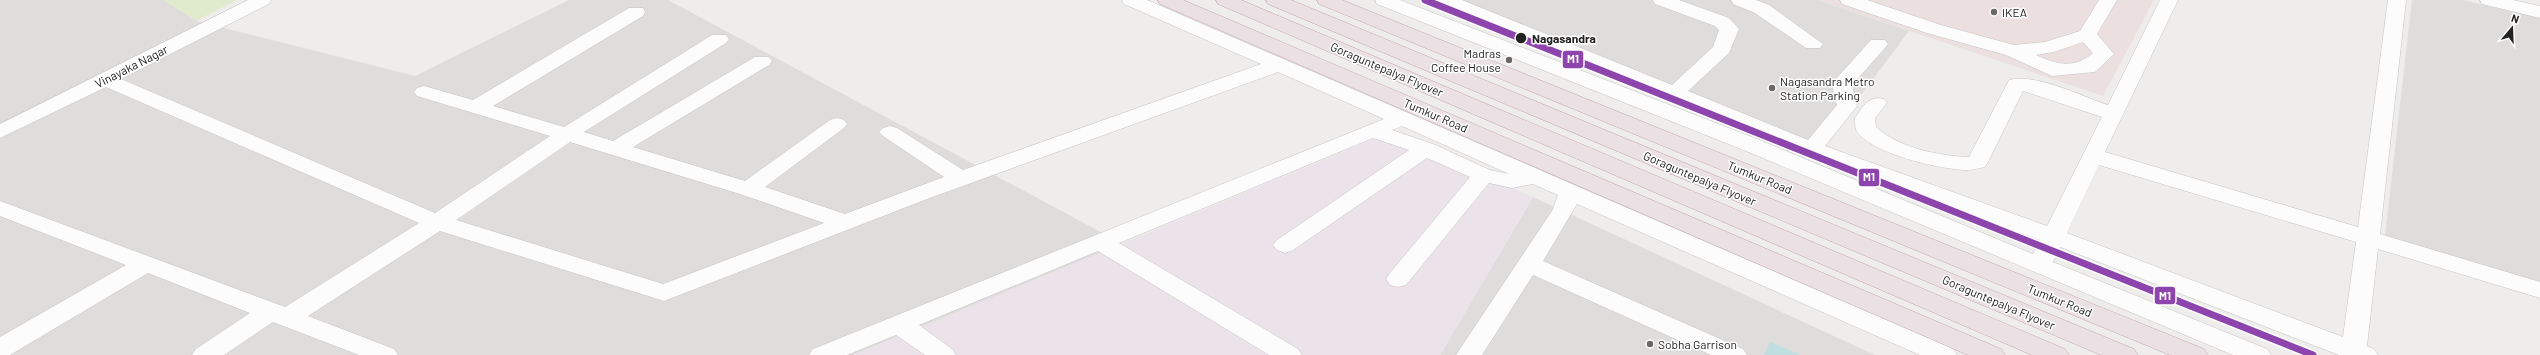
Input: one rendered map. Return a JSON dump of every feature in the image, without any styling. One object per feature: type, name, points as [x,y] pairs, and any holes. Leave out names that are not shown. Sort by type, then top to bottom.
[{"type":"highway","name":"Tumkur Road","points":[[1167,0],[1992,355]]},
{"type":"highway","name":"Goraguntepalya Flyover","points":[[1225,0],[2056,355]]},
{"type":"highway","name":"Goraguntepalya Flyover","points":[[1275,0],[2125,355]]},
{"type":"highway","name":"Tumkur Road","points":[[1326,0],[2195,355]]},
{"type":"street","name":"Vinayaka Nagar","points":[[0,132],[262,0]]},
{"type":"street","points":[[1131,0],[1944,355]]},
{"type":"street","points":[[1384,0],[1754,146],[2038,266],[2258,355]]},
{"type":"street","points":[[1446,0],[1812,149],[1891,160],[1944,161],[1971,165],[1977,162],[2016,84],[2034,86],[2114,114]]},
{"type":"street","points":[[1740,0],[1762,9],[1813,44]]},
{"type":"street","points":[[1849,0],[1934,29],[2013,51],[2052,70],[2088,68],[2104,54],[2087,35]]},
{"type":"street","points":[[2013,51],[2047,48],[2087,35],[2108,0]]},
{"type":"street","points":[[2038,266],[2094,156],[2169,0]]},
{"type":"street","points":[[1877,103],[1865,118],[1866,129],[1878,139],[1891,160],[2053,236],[2360,353],[2368,238],[2397,0]]},
{"type":"street","points":[[2489,0],[2540,12]]},
{"type":"street","points":[[1669,1],[1722,22],[1728,29],[1722,49],[1675,93]]},
{"type":"street","points":[[478,106],[636,12]]},
{"type":"street","points":[[205,355],[279,314],[437,222],[567,134],[720,39]]},
{"type":"street","points":[[1812,149],[1847,106],[1842,84],[1878,44]]},
{"type":"street","points":[[617,148],[762,61]]},
{"type":"street","points":[[105,79],[437,222],[664,293],[845,222],[960,179],[1280,64]]},
{"type":"street","points":[[424,92],[478,106],[617,148],[748,189],[845,222]]},
{"type":"street","points":[[822,355],[1404,118]]},
{"type":"street","points":[[748,189],[837,124]]},
{"type":"street","points":[[1373,131],[1425,149],[1484,175],[1512,181],[1538,177]]},
{"type":"street","points":[[890,132],[960,179]]},
{"type":"street","points":[[1285,245],[1425,149]]},
{"type":"street","points":[[2094,156],[2540,290]]},
{"type":"street","points":[[1398,279],[1484,175]]},
{"type":"street","points":[[1469,355],[1563,211],[1571,191]]},
{"type":"street","points":[[7,217],[146,264],[279,314],[378,354]]},
{"type":"street","points":[[1100,242],[1289,355]]},
{"type":"street","points":[[0,349],[146,264]]},
{"type":"street","points":[[1529,264],[1734,355]]},
{"type":"street","points":[[899,324],[943,355]]},
{"type":"shaded area","points":[[0,0],[164,0],[196,21],[415,76],[569,0],[668,0],[1123,244],[853,355],[0,355]]},
{"type":"shaded area","name":"Nagasandra Metro Station Parking","points":[[1456,0],[1817,0],[1909,31],[1823,146]]},
{"type":"shaded area","name":"IKEA","points":[[1817,0],[2154,0],[2103,96]]},
{"type":"shaded area","points":[[2412,0],[2463,0],[2540,18],[2540,282],[2385,236]]},
{"type":"shaded area","points":[[1388,133],[1533,197],[1440,355],[853,355]]},
{"type":"shaded area","points":[[1533,197],[1875,355],[1440,355]]},
{"type":"green space","points":[[164,0],[237,0],[196,21]]},
{"type":"water","points":[[1770,342],[1801,355],[1764,355]]},
{"type":"transit line","name":"M1","points":[[1425,0],[2313,355]]},
{"type":"place","name":"IKEA","points":[[1994,12]]},
{"type":"place","name":"Nagasandra","points":[[1521,38]]},
{"type":"place","name":"Madras Coffee House","points":[[1509,60]]},
{"type":"place","name":"Nagasandra Metro Station Parking","points":[[1772,88]]},
{"type":"place","name":"Sobha Garrison","points":[[1650,344]]}]
